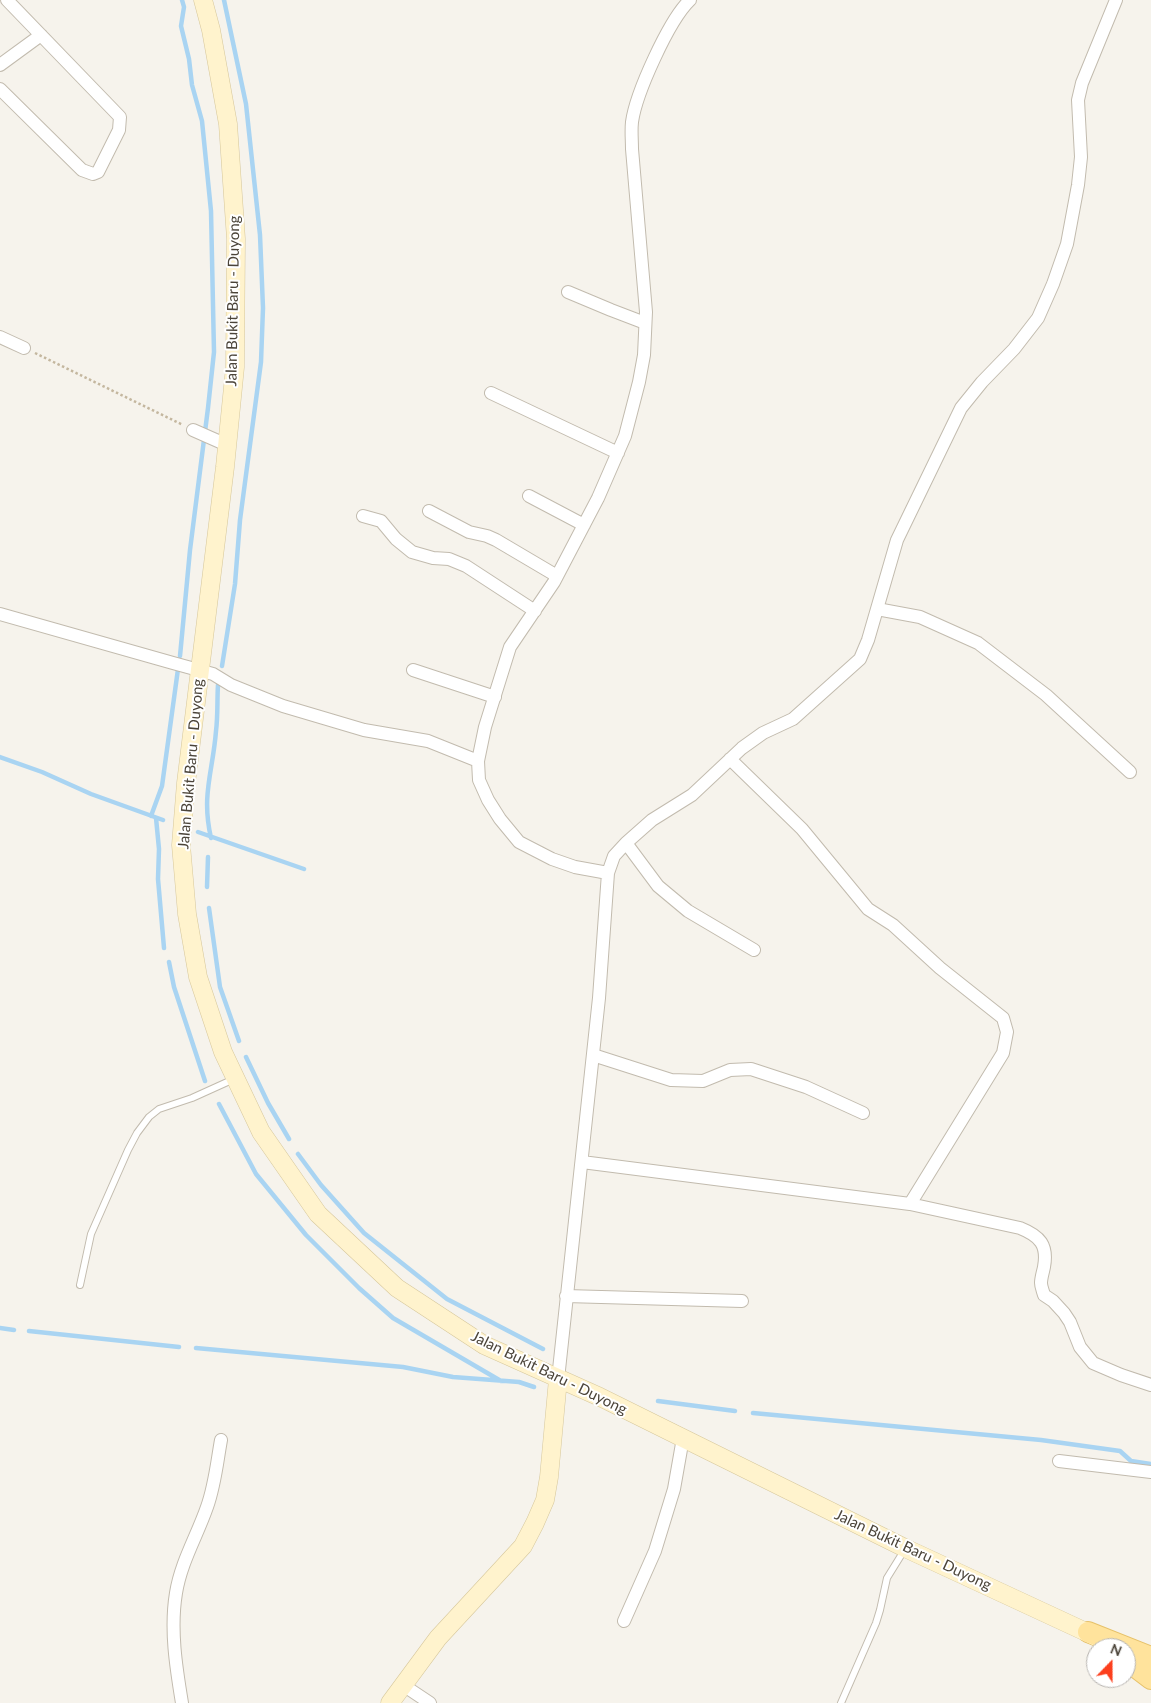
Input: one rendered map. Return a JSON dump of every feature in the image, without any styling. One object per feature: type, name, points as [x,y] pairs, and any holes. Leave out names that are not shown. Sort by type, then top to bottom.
[{"type":"main road","name":"Jalan Bukit Baru - Duyong","points":[[203,0],[211,30],[228,124],[236,239],[235,367],[186,783],[181,845],[187,914],[198,977],[223,1052],[261,1132],[318,1214],[397,1288],[484,1345],[600,1398],[905,1548],[1100,1638]]},
{"type":"main road","points":[[390,1703],[438,1638],[523,1546],[535,1523],[544,1500],[549,1477],[558,1379]]},
{"type":"main road","points":[[1088,1632],[1096,1638]]},
{"type":"main road","points":[[1088,1632],[1151,1657]]},
{"type":"main road","points":[[1136,1656],[1151,1664]]},
{"type":"main road","points":[[1136,1668],[1151,1679]]},
{"type":"street","points":[[0,89],[87,174],[93,174],[101,167],[119,130],[120,118],[7,0]]},
{"type":"street","points":[[608,873],[576,867],[552,859],[520,842],[500,819],[488,800],[479,780],[478,761],[510,647],[557,576],[598,498],[625,436],[640,382],[644,355],[646,312],[632,149],[632,123],[636,101],[655,58],[677,17],[690,0]]},
{"type":"street","points":[[558,1379],[600,989],[608,873],[614,856],[652,820],[692,795],[742,748],[764,734],[794,719],[860,659],[878,609],[898,540],[961,408],[982,382],[1014,349],[1038,318],[1053,284],[1067,244],[1078,185],[1080,157],[1078,100],[1082,83],[1116,0]]},
{"type":"street","points":[[0,65],[41,35]]},
{"type":"street","points":[[568,292],[645,323]]},
{"type":"street","points":[[0,337],[24,348]]},
{"type":"street","points":[[492,393],[618,453]]},
{"type":"street","points":[[193,430],[227,445]]},
{"type":"street","points":[[529,496],[584,526]]},
{"type":"street","points":[[428,511],[469,532],[488,536],[496,540],[557,576]]},
{"type":"street","points":[[363,516],[381,521],[396,539],[412,552],[433,558],[450,559],[466,566],[535,611]]},
{"type":"street","points":[[878,609],[920,617],[978,643],[1046,695],[1130,772]]},
{"type":"street","points":[[0,614],[172,664],[200,670],[213,674],[231,685],[283,706],[364,730],[428,741],[478,761]]},
{"type":"street","points":[[413,670],[495,696]]},
{"type":"street","points":[[730,759],[802,829],[868,908],[893,925],[940,968],[1003,1018],[1008,1032],[1003,1053],[910,1204]]},
{"type":"street","points":[[626,843],[658,886],[688,911],[754,950]]},
{"type":"street","points":[[593,1055],[671,1080],[703,1081],[730,1070],[751,1069],[806,1087],[863,1113]]},
{"type":"street","points":[[582,1162],[910,1204],[1031,1232],[1040,1239],[1045,1249],[1041,1283],[1044,1295],[1053,1302],[1070,1322],[1080,1347],[1094,1363],[1121,1376],[1151,1385]]},
{"type":"street","points":[[566,1296],[742,1301]]},
{"type":"street","points":[[624,1621],[655,1551],[674,1489],[682,1438]]},
{"type":"street","points":[[182,1703],[176,1668],[173,1616],[176,1591],[188,1550],[207,1507],[214,1485],[221,1440]]},
{"type":"street","points":[[1059,1461],[1151,1472]]},
{"type":"street","points":[[403,1685],[430,1703]]},
{"type":"lane","points":[[80,1285],[91,1234],[137,1132],[149,1117],[159,1109],[192,1098],[235,1079]]},
{"type":"lane","points":[[840,1703],[876,1623],[887,1578],[905,1548]]},
{"type":"path","points":[[24,348],[193,430]]},
{"type":"waterway","points":[[180,656],[190,550],[214,352],[211,211],[202,121],[192,85],[189,59],[181,26],[184,7],[182,0]]},
{"type":"waterway","points":[[222,666],[235,584],[240,520],[261,362],[263,308],[260,235],[246,104],[224,0]]},
{"type":"waterway","points":[[151,816],[162,786],[178,669]]},
{"type":"waterway","points":[[211,838],[208,823],[207,796],[217,725],[218,685]]},
{"type":"waterway","points":[[0,757],[42,772],[91,794],[163,820]]},
{"type":"waterway","points":[[156,818],[159,849],[158,879],[164,948]]},
{"type":"waterway","points":[[198,832],[304,869]]},
{"type":"waterway","points":[[207,887],[208,857]]},
{"type":"waterway","points":[[209,908],[220,987],[239,1041]]},
{"type":"waterway","points":[[169,962],[174,987],[205,1081]]},
{"type":"waterway","points":[[246,1057],[268,1103],[289,1139]]},
{"type":"waterway","points":[[219,1104],[256,1174],[306,1235],[359,1288],[393,1318],[501,1381]]},
{"type":"waterway","points":[[298,1154],[321,1185],[364,1233],[447,1299],[543,1349]]},
{"type":"waterway","points":[[0,1328],[14,1330]]},
{"type":"waterway","points":[[29,1331],[179,1347]]},
{"type":"waterway","points":[[196,1348],[403,1367],[453,1377],[519,1382],[534,1387]]},
{"type":"waterway","points":[[658,1401],[735,1411]]},
{"type":"waterway","points":[[753,1413],[1041,1440],[1120,1451],[1131,1461],[1151,1464]]}]
